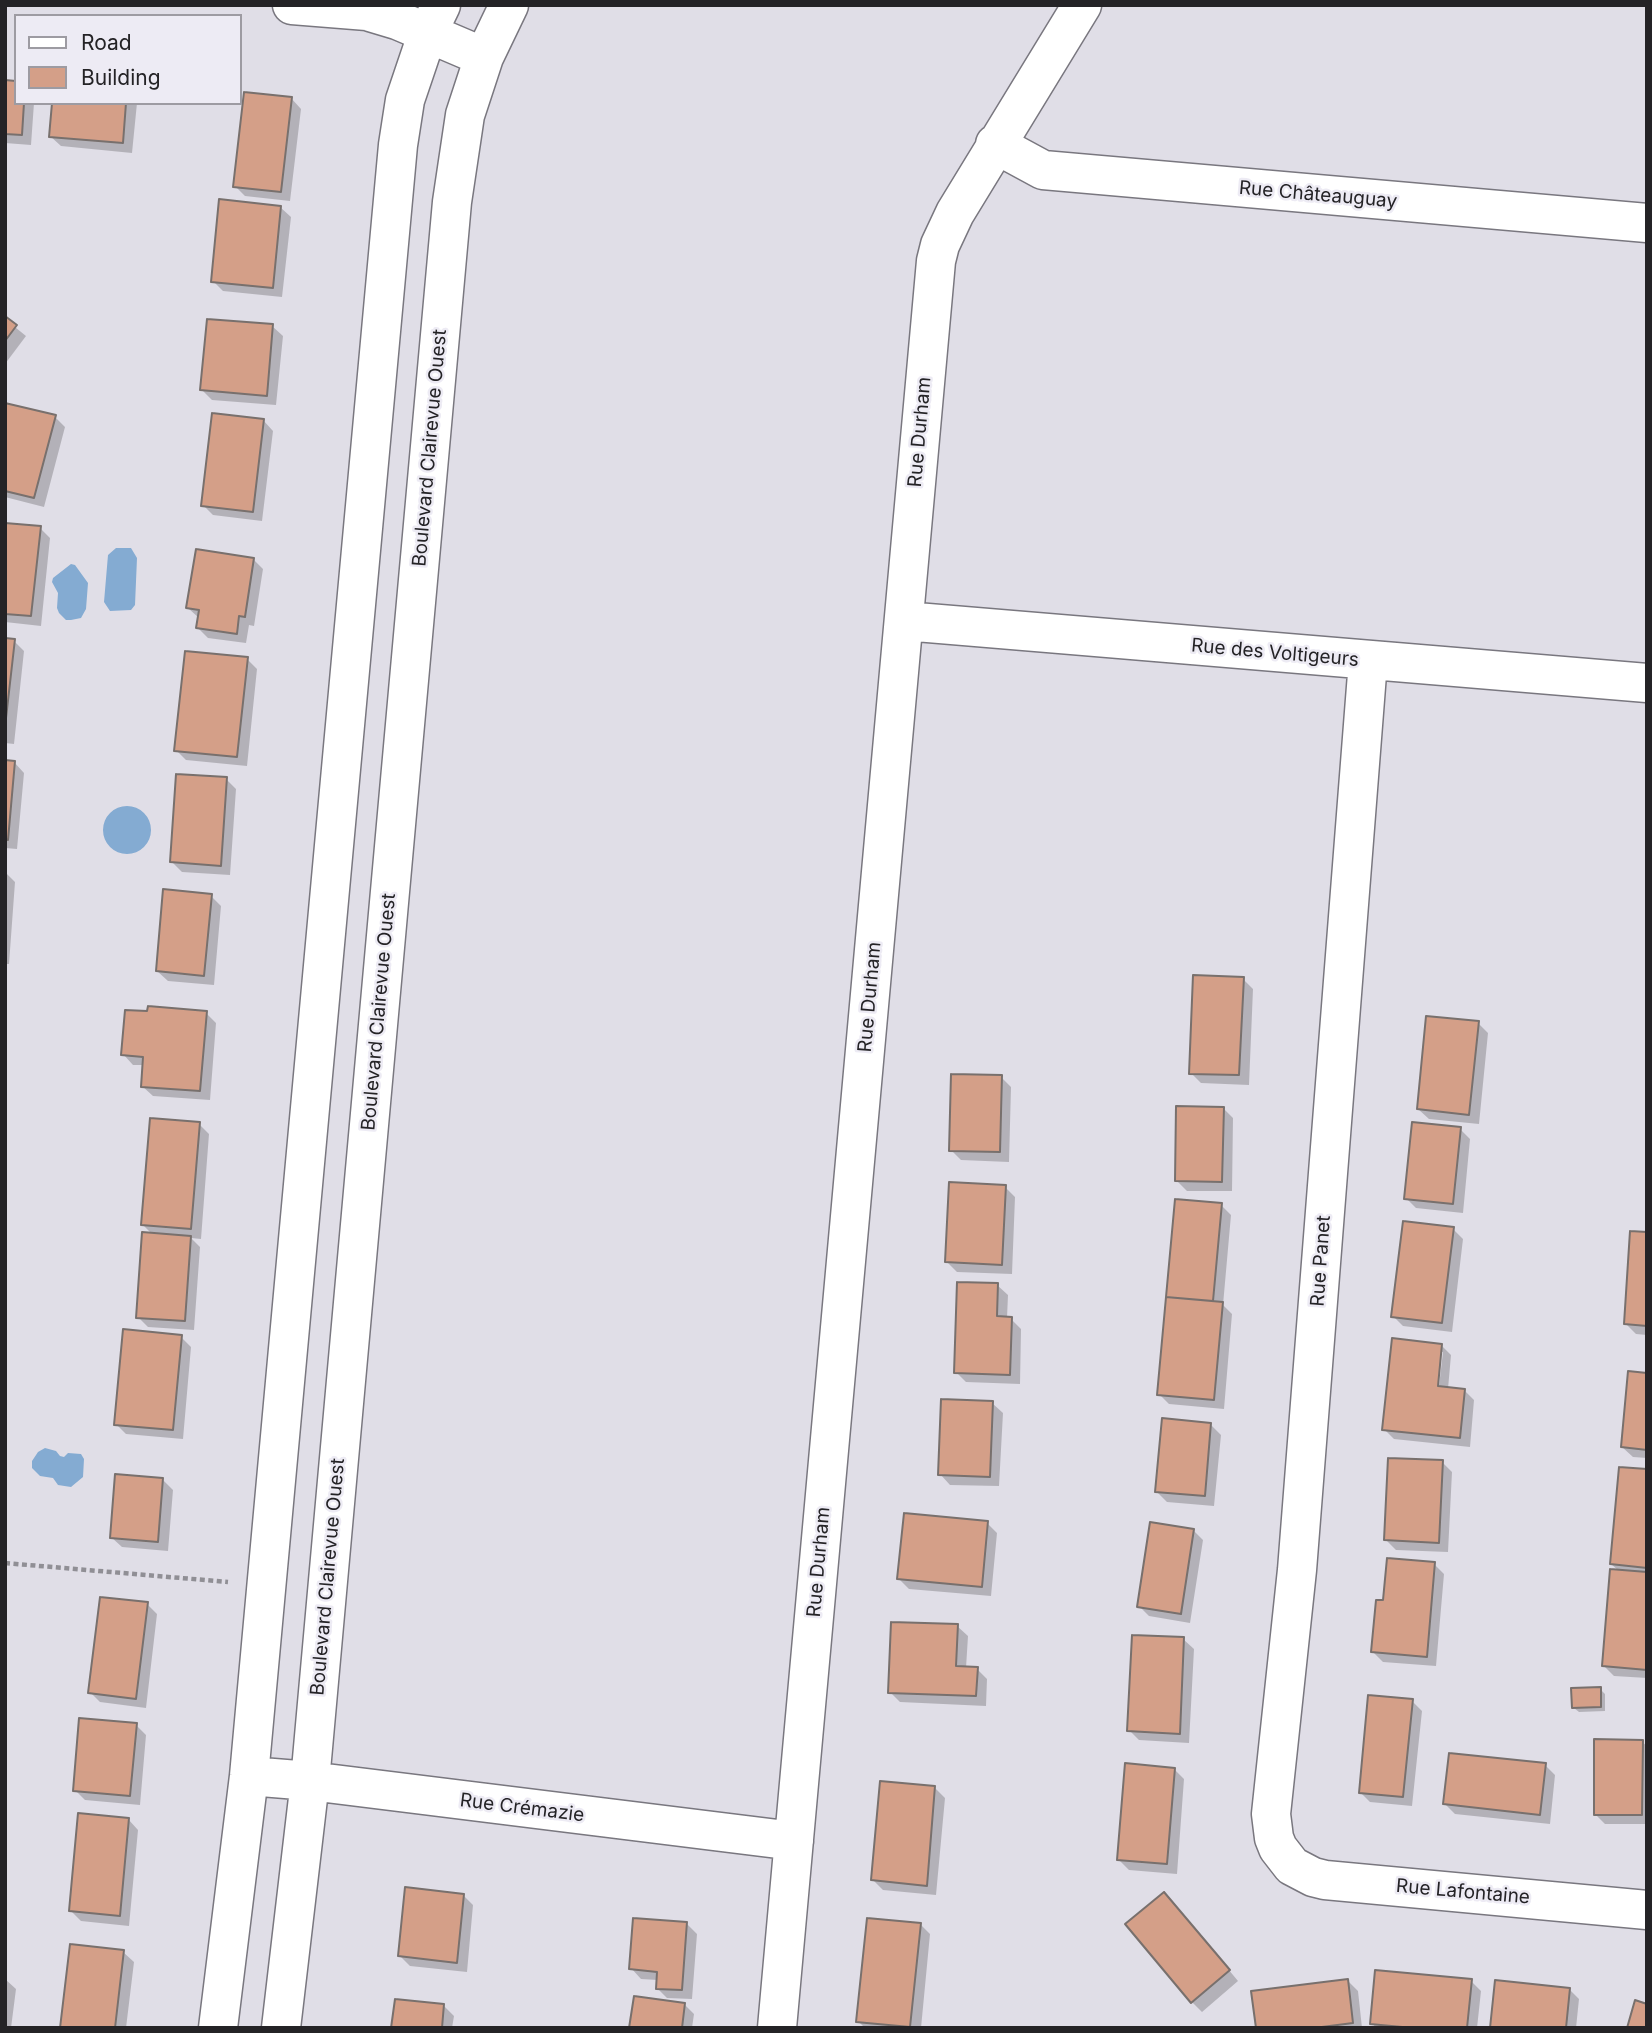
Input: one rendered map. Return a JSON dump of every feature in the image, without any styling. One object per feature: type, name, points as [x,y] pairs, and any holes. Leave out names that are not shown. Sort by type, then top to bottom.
[{"type":"street","points":[[292,5],[367,11],[397,20],[434,19],[484,57]]},
{"type":"street","name":"Boulevard Clairevue Ouest","points":[[281,2028],[310,1781],[452,202],[465,115],[484,57],[509,5]]},
{"type":"street","name":"Rue Durham","points":[[778,2028],[936,261],[940,245],[955,213],[1082,5]]},
{"type":"street","points":[[218,2028],[249,1776],[398,145],[405,100],[434,19]]},
{"type":"street","name":"Rue Châteauguay","points":[[995,144],[1043,170],[1647,223]]},
{"type":"street","name":"Rue des Voltigeurs","points":[[904,621],[1647,683]]},
{"type":"street","name":"Rue Panet","points":[[1285,1858],[1274,1838],[1271,1814],[1297,1570],[1368,660]]},
{"type":"street","name":"Rue Crémazie","points":[[249,1776],[310,1781],[794,1842]]},
{"type":"street","name":"Rue Lafontaine","points":[[1285,1858],[1302,1873],[1325,1880],[1647,1910]]},
{"type":"path","points":[[5,1563],[240,1583]]},
{"type":"water","points":[[116,548],[131,548],[137,558],[135,605],[131,610],[110,611],[104,602],[108,555]]},
{"type":"water","points":[[71,564],[75,565],[88,583],[86,609],[81,618],[66,620],[57,608],[58,593],[52,582],[53,578]]},
{"type":"water","points":[[127,806],[144,813],[151,830],[144,847],[127,854],[110,847],[103,830],[110,813]]},
{"type":"water","points":[[45,1448],[64,1457],[68,1453],[81,1454],[84,1459],[83,1477],[71,1487],[58,1485],[53,1478],[40,1476],[32,1468],[32,1461],[38,1452]]},
{"type":"building","points":[[5,80],[14,81],[14,105],[24,105],[22,135],[5,134]]},
{"type":"building","points":[[244,92],[292,97],[281,192],[233,187]]},
{"type":"building","points":[[52,105],[126,105],[123,143],[49,137]]},
{"type":"building","points":[[219,199],[281,206],[273,288],[211,282]]},
{"type":"building","points":[[5,316],[17,325],[5,341]]},
{"type":"building","points":[[207,319],[273,324],[267,396],[200,390]]},
{"type":"building","points":[[5,403],[56,415],[34,498],[5,491]]},
{"type":"building","points":[[212,413],[264,419],[253,512],[201,506]]},
{"type":"building","points":[[5,523],[41,526],[31,616],[5,614]]},
{"type":"building","points":[[196,549],[254,558],[245,617],[239,616],[237,634],[196,628],[199,610],[186,608]]},
{"type":"building","points":[[5,638],[15,639],[5,727]]},
{"type":"building","points":[[185,651],[248,657],[237,757],[174,751]]},
{"type":"building","points":[[5,760],[15,761],[8,840],[5,839]]},
{"type":"building","points":[[176,774],[227,777],[221,866],[170,862]]},
{"type":"building","points":[[163,889],[212,894],[204,976],[156,971]]},
{"type":"building","points":[[1193,975],[1244,977],[1239,1075],[1189,1074]]},
{"type":"building","points":[[148,1006],[207,1011],[200,1091],[141,1087],[143,1057],[121,1055],[125,1010],[147,1011]]},
{"type":"building","points":[[1426,1016],[1479,1021],[1469,1115],[1417,1109]]},
{"type":"building","points":[[951,1074],[1002,1075],[1000,1152],[949,1151]]},
{"type":"building","points":[[1176,1106],[1224,1107],[1222,1182],[1175,1181]]},
{"type":"building","points":[[150,1118],[200,1122],[191,1229],[141,1225]]},
{"type":"building","points":[[1412,1122],[1461,1127],[1453,1204],[1404,1199]]},
{"type":"building","points":[[949,1182],[1006,1185],[1002,1265],[945,1262]]},
{"type":"building","points":[[1175,1199],[1222,1203],[1213,1301],[1166,1297]]},
{"type":"building","points":[[1403,1221],[1454,1227],[1442,1323],[1391,1317]]},
{"type":"building","points":[[1630,1231],[1647,1232],[1647,1326],[1624,1324]]},
{"type":"building","points":[[142,1232],[191,1236],[185,1321],[136,1318]]},
{"type":"building","points":[[957,1282],[998,1283],[997,1316],[1012,1317],[1010,1375],[954,1373]]},
{"type":"building","points":[[1166,1297],[1223,1302],[1214,1400],[1157,1395]]},
{"type":"building","points":[[123,1329],[182,1335],[173,1430],[114,1425]]},
{"type":"building","points":[[1392,1338],[1442,1344],[1438,1386],[1465,1389],[1460,1438],[1382,1430]]},
{"type":"building","points":[[1628,1371],[1647,1373],[1647,1450],[1621,1447]]},
{"type":"building","points":[[941,1399],[993,1401],[990,1477],[938,1475]]},
{"type":"building","points":[[1162,1418],[1211,1423],[1205,1496],[1155,1492]]},
{"type":"building","points":[[1388,1458],[1443,1460],[1439,1543],[1384,1540]]},
{"type":"building","points":[[1619,1467],[1647,1469],[1647,1568],[1610,1564]]},
{"type":"building","points":[[115,1474],[163,1478],[158,1542],[110,1538]]},
{"type":"building","points":[[904,1513],[988,1521],[982,1587],[897,1579]]},
{"type":"building","points":[[1150,1522],[1194,1529],[1181,1614],[1137,1607]]},
{"type":"building","points":[[1387,1558],[1435,1562],[1427,1657],[1371,1652],[1376,1600],[1383,1600]]},
{"type":"building","points":[[1610,1569],[1647,1572],[1647,1670],[1602,1666]]},
{"type":"building","points":[[100,1597],[148,1602],[136,1699],[88,1693]]},
{"type":"building","points":[[891,1622],[958,1624],[956,1666],[978,1667],[976,1696],[888,1693]]},
{"type":"building","points":[[1132,1635],[1184,1637],[1180,1734],[1127,1731]]},
{"type":"building","points":[[1601,1687],[1601,1707],[1572,1708],[1571,1688]]},
{"type":"building","points":[[1368,1695],[1413,1699],[1403,1797],[1359,1793]]},
{"type":"building","points":[[79,1718],[137,1723],[130,1796],[73,1791]]},
{"type":"building","points":[[1594,1739],[1643,1740],[1642,1815],[1594,1815]]},
{"type":"building","points":[[1449,1753],[1546,1763],[1540,1815],[1443,1804]]},
{"type":"building","points":[[1125,1763],[1175,1768],[1167,1864],[1117,1860]]},
{"type":"building","points":[[880,1781],[935,1786],[927,1886],[871,1880]]},
{"type":"building","points":[[78,1813],[129,1818],[120,1916],[69,1911]]},
{"type":"building","points":[[405,1887],[464,1894],[457,1963],[398,1956]]},
{"type":"building","points":[[1164,1892],[1230,1970],[1191,2003],[1125,1924]]},
{"type":"building","points":[[633,1918],[687,1922],[682,1990],[656,1989],[657,1972],[629,1969]]},
{"type":"building","points":[[867,1918],[921,1923],[910,2027],[856,2022]]},
{"type":"building","points":[[70,1944],[124,1950],[115,2028],[60,2028]]},
{"type":"building","points":[[1375,1970],[1472,1979],[1467,2028],[1413,2028],[1370,2024]]},
{"type":"building","points":[[1348,1979],[1353,2023],[1314,2028],[1256,2028],[1251,1991]]},
{"type":"building","points":[[1495,1980],[1570,1988],[1566,2028],[1490,2028]]},
{"type":"building","points":[[634,1996],[685,2003],[682,2028],[629,2028]]},
{"type":"building","points":[[395,1999],[444,2004],[442,2028],[391,2028]]},
{"type":"building","points":[[1635,2000],[1647,2004],[1647,2028],[1627,2028]]}]
